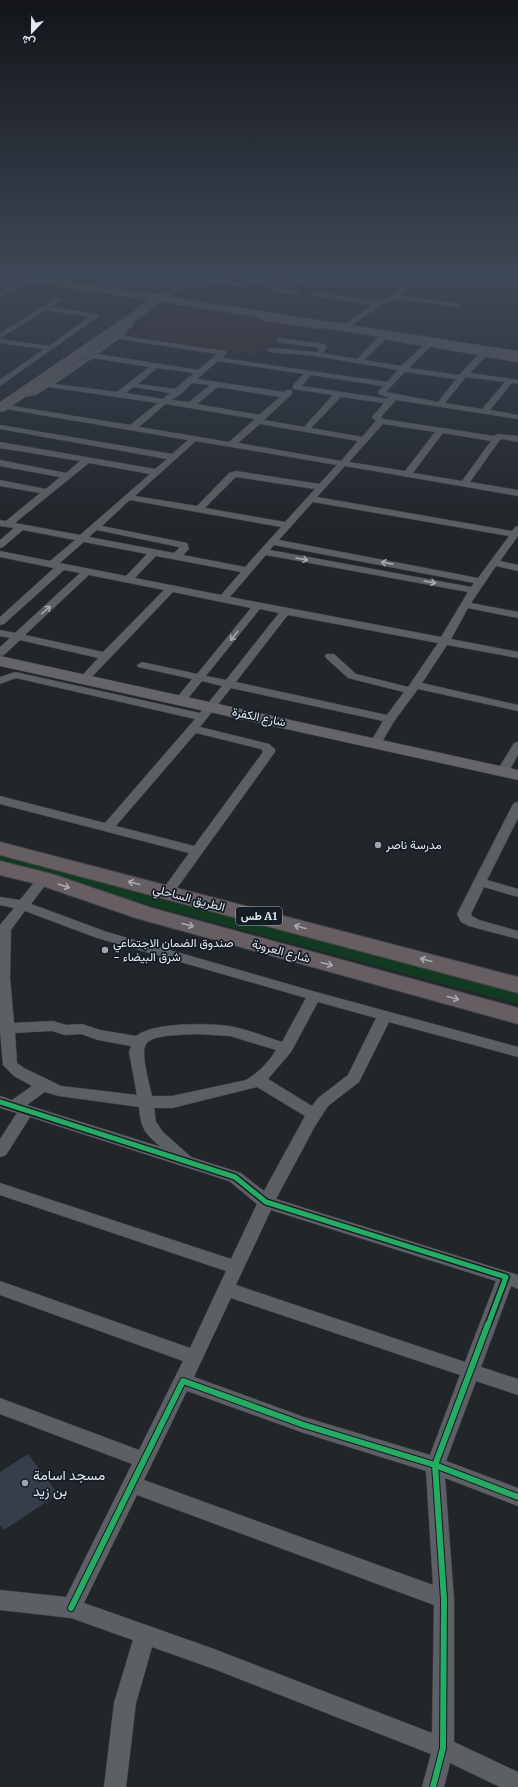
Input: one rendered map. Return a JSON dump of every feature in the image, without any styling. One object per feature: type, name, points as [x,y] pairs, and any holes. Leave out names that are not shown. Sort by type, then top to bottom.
[{"type":"highway","name":"الطريق الساحلي","points":[[0,848],[518,985]]},
{"type":"highway","name":"شارع العروبة","points":[[0,868],[44,879],[144,913],[518,1016]]},
{"type":"main road","points":[[0,406],[62,358]]},
{"type":"main road","points":[[0,406],[17,401],[75,358]]},
{"type":"street","points":[[0,384],[12,372],[34,358]]},
{"type":"street","points":[[17,401],[48,385],[84,358]]},
{"type":"street","points":[[112,358],[200,372]]},
{"type":"street","points":[[257,364],[259,358]]},
{"type":"street","points":[[344,358],[403,369],[514,381]]},
{"type":"street","points":[[392,400],[381,393],[390,386],[403,369],[414,358]]},
{"type":"street","points":[[440,404],[479,358]]},
{"type":"street","points":[[131,429],[178,392],[216,359],[310,372],[390,386]]},
{"type":"street","points":[[119,395],[156,365]]},
{"type":"street","points":[[231,445],[285,395],[296,387],[310,372]]},
{"type":"street","points":[[190,380],[285,395]]},
{"type":"street","points":[[484,412],[514,381]]},
{"type":"street","points":[[191,405],[216,384]]},
{"type":"street","points":[[48,385],[191,405],[305,430],[364,440]]},
{"type":"street","points":[[132,385],[178,392]]},
{"type":"street","points":[[296,387],[339,394],[440,404],[515,417],[464,484]]},
{"type":"street","points":[[305,430],[339,394]]},
{"type":"street","points":[[392,400],[376,417],[380,421],[440,431],[518,439]]},
{"type":"street","points":[[17,401],[131,429],[518,492]]},
{"type":"street","points":[[223,599],[380,421]]},
{"type":"street","points":[[0,427],[172,457]]},
{"type":"street","points":[[407,475],[440,431]]},
{"type":"street","points":[[0,622],[94,527],[194,439]]},
{"type":"street","points":[[0,445],[155,472]]},
{"type":"street","points":[[4,524],[48,492],[87,460]]},
{"type":"street","points":[[0,463],[68,476]]},
{"type":"street","points":[[200,508],[232,475],[236,474],[322,488]]},
{"type":"street","points":[[0,483],[48,492]]},
{"type":"street","points":[[128,497],[200,508],[287,525]]},
{"type":"street","points":[[312,499],[517,532],[474,590],[445,640],[390,719],[376,743]]},
{"type":"street","points":[[4,524],[247,570]]},
{"type":"street","points":[[0,545],[21,527]]},
{"type":"street","points":[[94,527],[184,545],[184,549],[176,557]]},
{"type":"street","points":[[272,542],[481,581]]},
{"type":"street","points":[[264,552],[474,590]]},
{"type":"street","points":[[128,580],[153,553]]},
{"type":"street","points":[[0,554],[170,589],[518,655]]},
{"type":"street","points":[[494,563],[518,568]]},
{"type":"street","points":[[0,653],[87,572]]},
{"type":"street","points":[[84,679],[170,589]]},
{"type":"street","points":[[466,605],[518,615]]},
{"type":"street","points":[[181,700],[258,606]]},
{"type":"street","points":[[108,828],[207,712],[286,611]]},
{"type":"street","points":[[0,633],[106,656]]},
{"type":"street","points":[[330,656],[352,676],[518,708]]},
{"type":"street","name":"شارع الكفرة","points":[[0,661],[20,671],[84,679],[181,700],[207,712],[376,743],[476,767],[511,773]]},
{"type":"street","points":[[142,665],[390,719]]},
{"type":"street","points":[[0,681],[20,671],[207,712]]},
{"type":"street","points":[[167,892],[269,752],[269,749],[265,746],[193,729]]},
{"type":"street","points":[[511,773],[517,749]]},
{"type":"street","points":[[0,800],[197,851]]},
{"type":"street","points":[[518,806],[464,914],[466,919],[474,923],[518,935]]},
{"type":"street","points":[[44,879],[8,922],[4,929],[4,1021],[10,1065],[19,1072],[59,1091],[146,1102],[172,1102],[258,1081],[286,1048],[314,996]]},
{"type":"street","points":[[479,882],[518,892]]},
{"type":"street","points":[[0,901],[22,905],[102,935],[314,996],[518,1052]]},
{"type":"street","points":[[71,1608],[183,1381],[266,1202],[314,1114],[323,1102],[354,1078],[385,1015]]},
{"type":"street","points":[[4,1021],[53,1026],[65,1030],[82,1029],[98,1034],[139,1042]]},
{"type":"street","points":[[189,1162],[151,1129],[148,1124],[146,1102],[136,1052],[139,1042],[146,1037],[167,1031],[197,1028],[230,1032],[286,1048]]},
{"type":"street","points":[[258,1081],[314,1114]]},
{"type":"street","points":[[0,1151],[13,1106],[44,1084]]},
{"type":"street","points":[[13,1106],[235,1177],[266,1202],[512,1280],[470,1370],[436,1465],[444,1599],[444,1748],[433,1787]]},
{"type":"street","points":[[0,1189],[236,1267]]},
{"type":"street","points":[[0,1288],[193,1357]]},
{"type":"street","points":[[226,1289],[518,1387]]},
{"type":"street","points":[[183,1381],[304,1425],[436,1465],[518,1497]]},
{"type":"street","points":[[0,1406],[144,1460]]},
{"type":"street","points":[[133,1485],[444,1599]]},
{"type":"street","points":[[0,1600],[71,1608],[214,1659],[444,1748],[518,1784]]},
{"type":"street","points":[[115,1787],[125,1702],[145,1635]]},
{"type":"green space","points":[[0,853],[518,990],[518,1004],[0,865]]},
{"type":"building","name":"مسجد اسامة بن زيد","points":[[28,1454],[58,1494],[4,1530],[0,1525],[0,1472]]},
{"type":"cycle path","points":[[0,1102],[235,1177],[266,1202],[506,1277],[435,1465],[444,1599],[443,1748],[433,1787]]},
{"type":"cycle path","points":[[71,1608],[183,1381],[304,1425],[435,1465],[518,1497]]},
{"type":"place","name":"مدرسة ناصر","points":[[378,845]]},
{"type":"place","name":"صندوق الضمان الاجتماعي - شرق البيضاء","points":[[105,950]]},
{"type":"place","name":"مسجد اسامة بن زيد","points":[[25,1483]]}]
